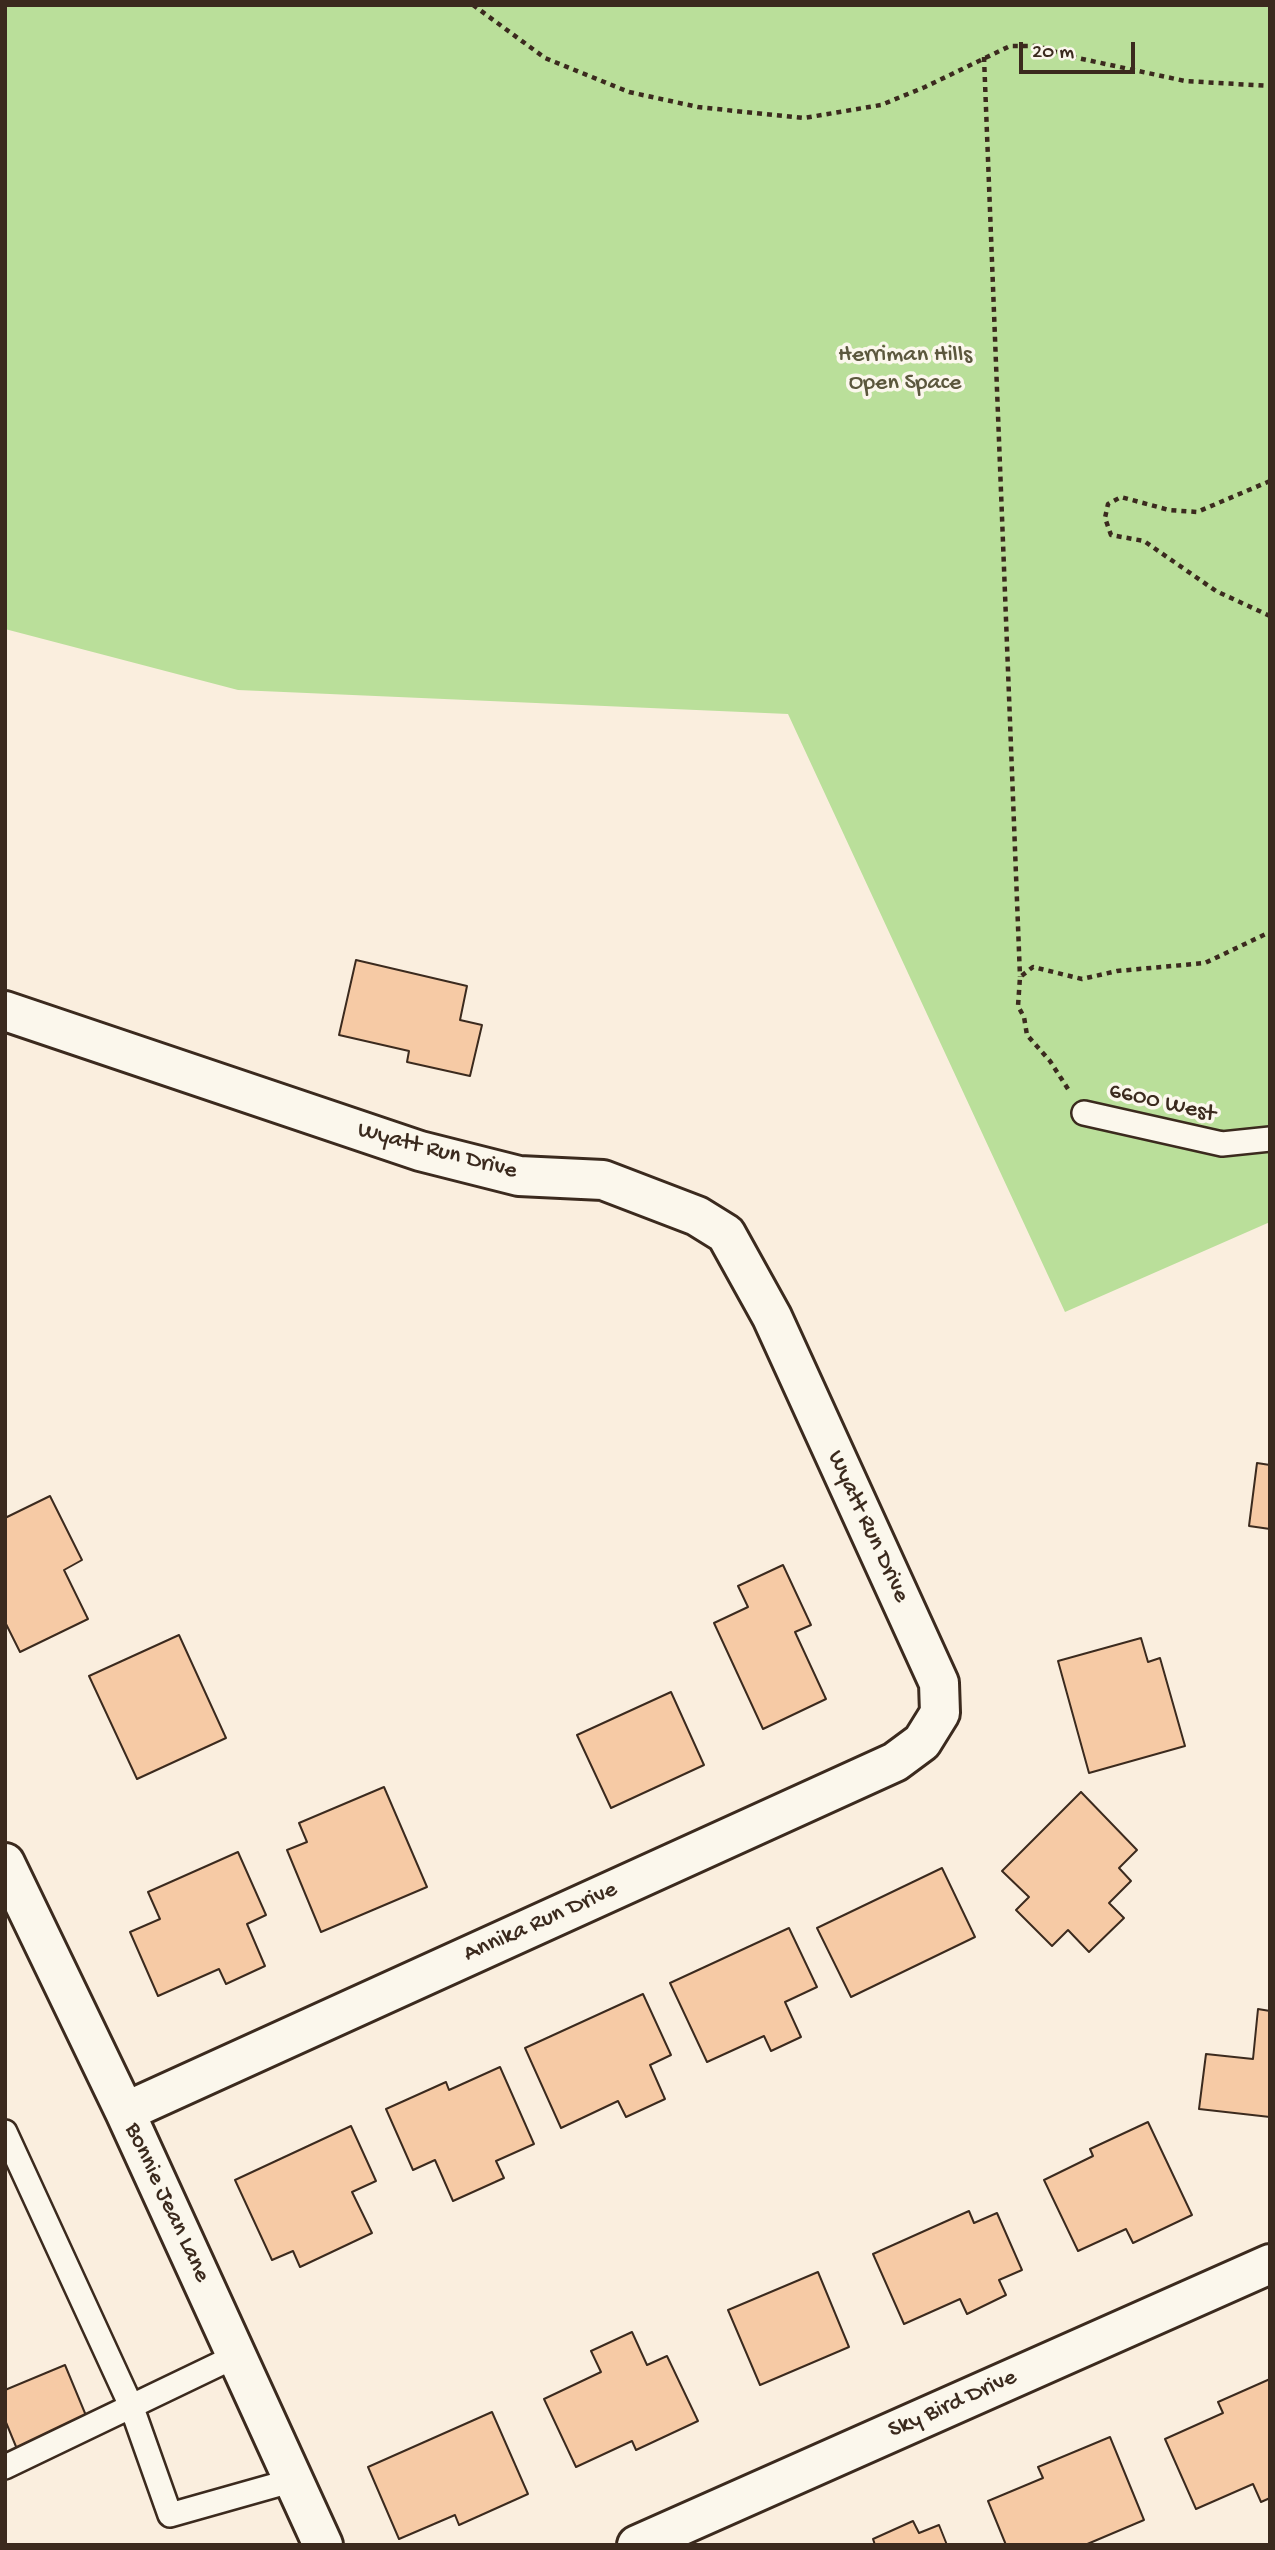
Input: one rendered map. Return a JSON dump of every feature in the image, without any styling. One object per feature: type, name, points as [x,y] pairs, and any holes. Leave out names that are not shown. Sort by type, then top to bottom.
[{"type":"street","name":"Wyatt Run Drive","points":[[5,1011],[420,1152],[519,1176],[603,1180],[697,1216],[726,1234],[772,1317],[939,1683],[940,1713]]},
{"type":"street","name":"Annika Run Drive","points":[[125,2112],[895,1762],[922,1742],[940,1713]]},
{"type":"street","name":"Bonnie Jean Lane","points":[[5,1863],[125,2112],[323,2545]]},
{"type":"street","name":"Sky Bird Drive","points":[[637,2545],[1270,2264]]},
{"type":"lane","name":"6600 West","points":[[1084,1113],[1222,1144],[1270,1139]]},
{"type":"lane","points":[[5,2132],[132,2408],[170,2515],[294,2480]]},
{"type":"lane","points":[[5,2468],[236,2356]]},
{"type":"path","points":[[473,5],[545,58],[629,92],[698,107],[754,113],[804,118],[881,105],[925,88],[1010,46],[1037,46],[1073,57],[1185,81],[1270,86]]},
{"type":"path","points":[[984,57],[1020,977],[1018,1006],[1024,1017],[1027,1035],[1050,1061],[1084,1113]]},
{"type":"path","points":[[1270,481],[1196,512],[1169,510],[1121,498],[1108,504],[1105,517],[1111,535],[1144,541],[1216,591],[1270,616]]},
{"type":"path","points":[[1020,977],[1033,967],[1082,979],[1117,971],[1205,963],[1270,933]]},
{"type":"green space","name":"Herriman Hills Open Space","points":[[5,5],[1270,5],[1270,1222],[1065,1312],[788,714],[238,690],[5,629]]},
{"type":"building","points":[[356,960],[467,986],[460,1020],[482,1025],[470,1076],[407,1062],[409,1051],[339,1035]]},
{"type":"building","points":[[1257,1463],[1270,1465],[1270,1529],[1249,1526]]},
{"type":"building","points":[[50,1496],[82,1560],[64,1570],[88,1619],[20,1652],[5,1622],[5,1518]]},
{"type":"building","points":[[783,1565],[811,1625],[795,1632],[826,1699],[763,1729],[714,1623],[748,1607],[738,1586]]},
{"type":"building","points":[[179,1635],[226,1738],[137,1779],[89,1676]]},
{"type":"building","points":[[1141,1638],[1148,1662],[1160,1658],[1185,1746],[1089,1773],[1058,1661]]},
{"type":"building","points":[[671,1692],[704,1765],[611,1808],[577,1735]]},
{"type":"building","points":[[384,1787],[427,1887],[321,1932],[287,1850],[307,1842],[299,1823]]},
{"type":"building","points":[[1081,1792],[1137,1850],[1119,1868],[1131,1881],[1109,1903],[1124,1918],[1089,1952],[1068,1930],[1052,1946],[1016,1910],[1029,1897],[1002,1871]]},
{"type":"building","points":[[238,1852],[266,1915],[247,1924],[265,1966],[226,1984],[219,1969],[158,1996],[130,1932],[160,1919],[148,1892]]},
{"type":"building","points":[[942,1868],[975,1937],[851,1997],[817,1928]]},
{"type":"building","points":[[789,1928],[817,1987],[785,2002],[801,2037],[771,2051],[764,2036],[707,2062],[670,1983]]},
{"type":"building","points":[[643,1994],[671,2055],[650,2065],[665,2099],[626,2117],[618,2101],[561,2128],[525,2048]]},
{"type":"building","points":[[1258,2009],[1270,2011],[1270,2117],[1199,2109],[1206,2054],[1253,2059]]},
{"type":"building","points":[[500,2067],[534,2144],[496,2161],[504,2178],[453,2201],[435,2160],[413,2170],[386,2109],[446,2082],[449,2090]]},
{"type":"building","points":[[1148,2122],[1192,2215],[1133,2243],[1126,2229],[1078,2251],[1044,2180],[1093,2156],[1090,2149]]},
{"type":"building","points":[[351,2126],[376,2181],[352,2192],[372,2233],[300,2267],[293,2251],[272,2260],[235,2180]]},
{"type":"building","points":[[969,2211],[974,2223],[997,2213],[1022,2270],[999,2280],[1006,2295],[967,2314],[960,2299],[904,2324],[873,2254]]},
{"type":"building","points":[[818,2272],[849,2347],[760,2385],[728,2310]]},
{"type":"building","points":[[632,2332],[647,2365],[667,2356],[698,2421],[636,2450],[632,2441],[576,2467],[544,2399],[601,2372],[591,2351]]},
{"type":"building","points":[[65,2365],[87,2418],[17,2449],[5,2420],[5,2390]]},
{"type":"building","points":[[1270,2379],[1270,2498],[1261,2502],[1253,2484],[1196,2509],[1165,2439],[1223,2413],[1218,2402]]},
{"type":"building","points":[[492,2412],[528,2494],[459,2525],[455,2515],[399,2539],[368,2467]]},
{"type":"building","points":[[1110,2437],[1144,2520],[1085,2545],[1006,2545],[988,2501],[1043,2478],[1038,2467]]},
{"type":"building","points":[[913,2521],[919,2533],[939,2525],[947,2545],[875,2545],[873,2539]]}]
